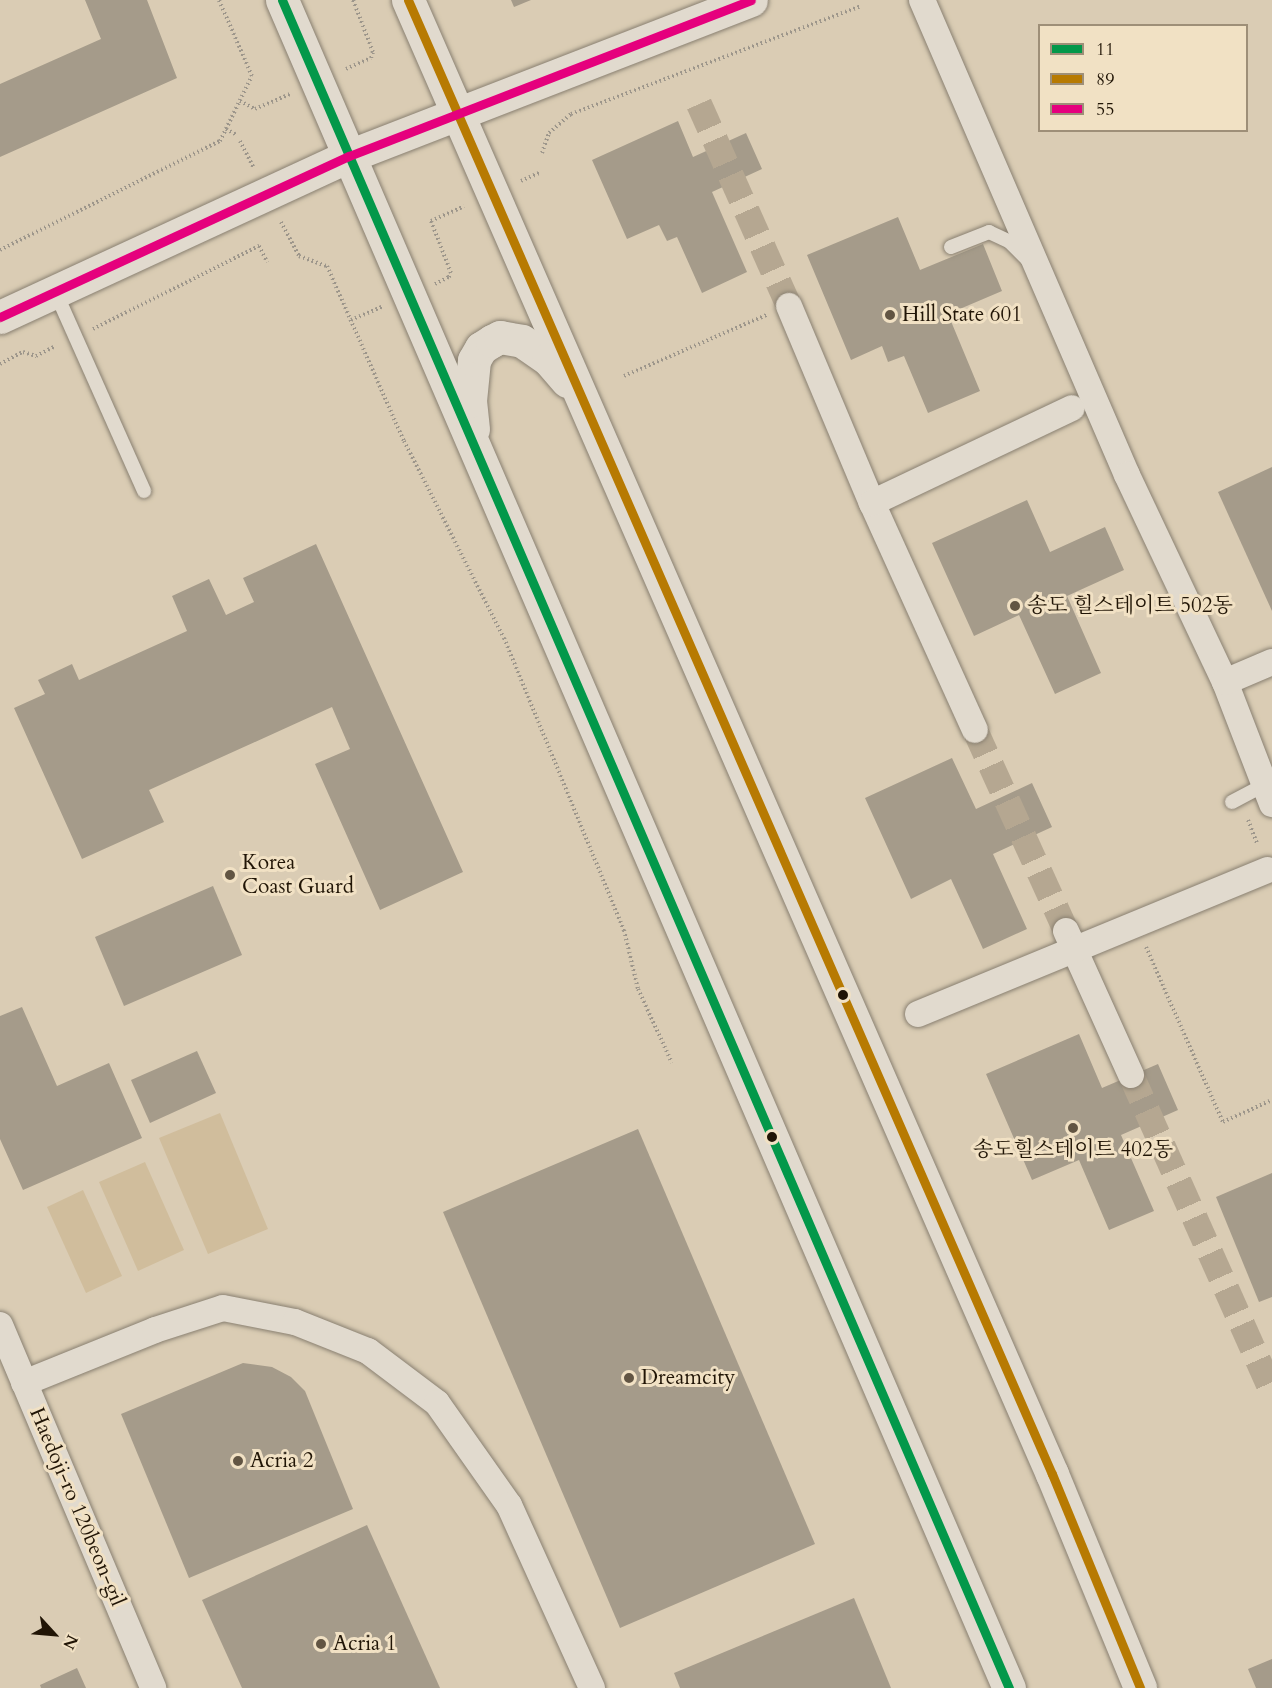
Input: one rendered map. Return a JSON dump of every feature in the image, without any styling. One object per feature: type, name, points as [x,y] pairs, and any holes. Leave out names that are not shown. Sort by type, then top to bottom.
[{"type":"main road","points":[[282,0],[1009,1688]]},
{"type":"main road","points":[[408,0],[1052,1474],[1140,1688]]},
{"type":"main road","points":[[0,317],[349,156],[457,112],[751,0]]},
{"type":"main road","points":[[477,454],[470,401],[474,360],[482,348],[501,337],[522,341],[548,358],[589,414]]},
{"type":"street","points":[[921,0],[1127,475],[1225,682],[1268,794]]},
{"type":"street","points":[[789,306],[872,503],[975,730]]},
{"type":"street","points":[[872,503],[1072,408]]},
{"type":"street","points":[[1225,682],[1272,662]]},
{"type":"street","points":[[918,1014],[1267,870]]},
{"type":"street","points":[[1066,931],[1131,1075]]},
{"type":"street","points":[[24,1383],[155,1330],[223,1308],[295,1322],[368,1351],[437,1403],[509,1505],[592,1688]]},
{"type":"street","name":"Haedoji-ro 120beon-gil","points":[[0,1325],[153,1688]]},
{"type":"lane","points":[[951,247],[989,232],[1010,242],[1037,268]]},
{"type":"lane","points":[[55,291],[144,492]]},
{"type":"lane","points":[[1232,802],[1268,794]]},
{"type":"path","points":[[0,250],[220,141],[252,76],[219,0]]},
{"type":"path","points":[[353,0],[373,52],[370,58],[363,61]]},
{"type":"path","points":[[542,153],[549,133],[571,114],[862,6]]},
{"type":"path","points":[[240,101],[255,110]]},
{"type":"path","points":[[226,129],[237,135]]},
{"type":"path","points":[[436,284],[449,277],[451,273],[431,221],[448,213]]},
{"type":"path","points":[[110,321],[259,246],[267,262]]},
{"type":"path","points":[[299,256],[327,266],[404,441],[504,638],[624,930],[638,988],[672,1063]]},
{"type":"path","points":[[624,376],[789,306]]},
{"type":"path","points":[[351,320],[364,315]]},
{"type":"path","points":[[0,364],[23,352],[36,356]]},
{"type":"path","points":[[1136,923],[1223,1122],[1272,1101]]},
{"type":"shaded area","points":[[220,1113],[268,1229],[208,1254],[159,1138]]},
{"type":"shaded area","points":[[145,1162],[184,1250],[138,1271],[99,1182]]},
{"type":"shaded area","points":[[83,1190],[122,1276],[86,1293],[47,1207]]},
{"type":"building","points":[[85,0],[147,0],[177,78],[0,157],[0,84],[101,39]]},
{"type":"building","points":[[511,0],[531,0],[514,7]]},
{"type":"building","points":[[678,121],[693,157],[746,133],[762,169],[712,192],[747,272],[702,293],[677,237],[667,241],[659,225],[627,239],[592,160]]},
{"type":"building","name":"Hill State 601","points":[[898,217],[920,270],[983,244],[1002,291],[948,314],[980,391],[928,413],[904,356],[888,362],[882,346],[851,360],[807,255]]},
{"type":"building","points":[[1272,467],[1272,611],[1218,492]]},
{"type":"building","name":"송도 힐스테이트 502동","points":[[1027,500],[1050,552],[1105,527],[1124,570],[1067,596],[1101,673],[1055,694],[1019,615],[974,636],[932,543]]},
{"type":"building","points":[[316,544],[463,872],[380,910],[315,764],[350,749],[332,707],[149,790],[164,822],[82,859],[14,708],[45,694],[38,680],[72,664],[79,680],[187,631],[172,596],[209,579],[226,615],[254,602],[243,578]]},
{"type":"building","points":[[952,758],[976,809],[1032,783],[1052,827],[993,854],[1027,929],[983,949],[951,879],[911,899],[865,798]]},
{"type":"building","points":[[213,886],[242,955],[124,1006],[95,937]]},
{"type":"building","points":[[22,1007],[57,1086],[109,1063],[142,1138],[23,1190],[0,1139],[0,1016]]},
{"type":"building","name":"송도힐스테이트 402동","points":[[1079,1034],[1102,1088],[1158,1064],[1178,1110],[1121,1135],[1154,1211],[1109,1230],[1079,1160],[1032,1180],[986,1074]]},
{"type":"building","points":[[197,1051],[216,1093],[150,1123],[131,1080]]},
{"type":"building","name":"Dreamcity","points":[[638,1129],[815,1544],[620,1628],[443,1212]]},
{"type":"building","points":[[1272,1173],[1272,1297],[1259,1302],[1216,1197]]},
{"type":"building","name":"Acria 2","points":[[243,1363],[272,1367],[291,1377],[305,1391],[353,1509],[189,1578],[121,1414]]},
{"type":"building","name":"Acria 1","points":[[367,1525],[440,1688],[242,1688],[202,1600]]},
{"type":"building","points":[[854,1598],[891,1688],[680,1688],[674,1673]]},
{"type":"building","points":[[1272,1659],[1272,1688],[1256,1688],[1248,1669]]},
{"type":"building","points":[[77,1668],[86,1688],[41,1688],[40,1685]]},
{"type":"tunnel","points":[[699,104],[789,306]]},
{"type":"tunnel","points":[[975,730],[1066,931]]},
{"type":"tunnel","points":[[1131,1075],[1272,1392]]},
{"type":"transit line","name":"11","points":[[282,0],[1009,1688]]},
{"type":"transit line","name":"89","points":[[408,0],[1052,1474],[1140,1688]]},
{"type":"transit line","name":"55","points":[[0,317],[349,156],[751,0]]},
{"type":"place","name":"Hill State 601","points":[[890,315]]},
{"type":"place","name":"송도 힐스테이트 502동","points":[[1015,606]]},
{"type":"place","name":"Korea Coast Guard","points":[[230,875]]},
{"type":"place","name":"송도힐스테이트 402동","points":[[1073,1128]]},
{"type":"place","name":"Dreamcity","points":[[629,1378]]},
{"type":"place","name":"Acria 2","points":[[238,1461]]},
{"type":"place","name":"Acria 1","points":[[321,1644]]}]
